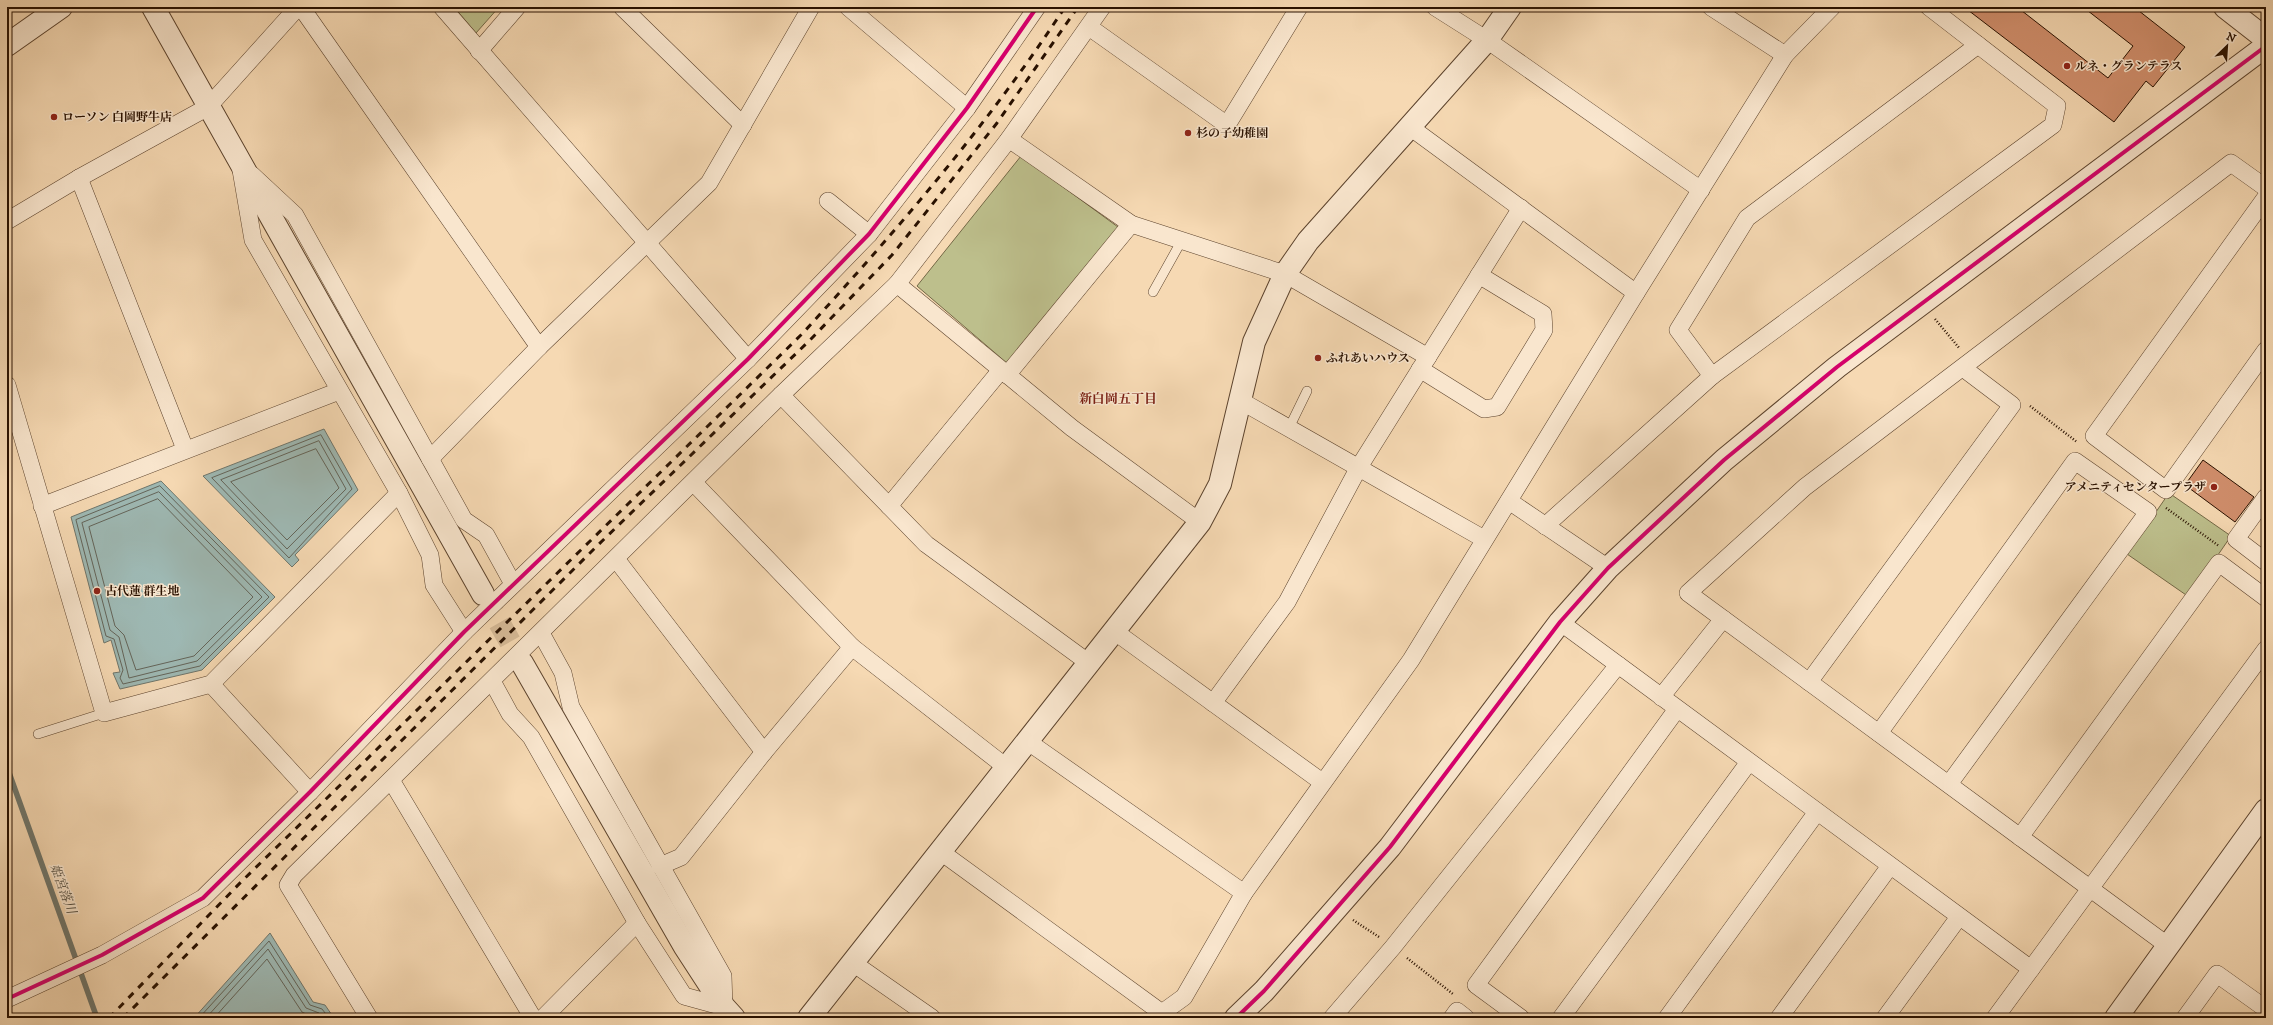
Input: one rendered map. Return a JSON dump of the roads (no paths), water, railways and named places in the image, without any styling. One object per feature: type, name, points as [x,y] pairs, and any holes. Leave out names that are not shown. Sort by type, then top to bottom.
[{"type":"street","points":[[7,45],[61,7]]},
{"type":"street","points":[[153,7],[483,594]]},
{"type":"street","points":[[7,221],[79,178],[208,107],[298,7]]},
{"type":"street","points":[[301,7],[538,347]]},
{"type":"street","points":[[442,7],[748,359]]},
{"type":"street","points":[[479,51],[518,7]]},
{"type":"street","points":[[622,7],[744,125]]},
{"type":"street","points":[[430,458],[538,347],[709,182],[744,125],[811,7]]},
{"type":"street","points":[[848,7],[967,108]]},
{"type":"street","points":[[7,999],[102,955],[203,898],[310,792],[464,632],[748,359],[869,234],[967,108],[1037,7]]},
{"type":"street","points":[[369,1018],[288,885],[294,875],[541,634],[781,395],[897,284],[1009,139],[1102,7]]},
{"type":"street","points":[[1089,27],[1227,125],[1299,7]]},
{"type":"street","points":[[1435,7],[1487,40],[1702,190]]},
{"type":"street","points":[[809,1018],[942,852],[1006,767],[1200,522],[1220,484],[1254,342],[1285,274],[1308,240],[1487,40],[1510,7]]},
{"type":"street","points":[[1711,7],[1731,12],[1785,55]]},
{"type":"street","points":[[942,852],[1159,1016],[1184,997],[1244,893],[1322,782],[1411,660],[1636,293],[1702,190],[1785,55],[1832,7]]},
{"type":"street","points":[[1545,526],[1712,376],[2053,125],[2057,106],[1929,7]]},
{"type":"street","points":[[2225,7],[2266,39]]},
{"type":"street","points":[[1712,376],[1678,330],[1747,218],[1978,45]]},
{"type":"street","points":[[1236,1018],[1264,990],[1390,847],[1560,622],[1608,568],[1724,460],[1836,367],[2266,46]]},
{"type":"street","points":[[1410,127],[1636,293]]},
{"type":"street","points":[[1009,139],[1131,224],[1285,274],[1424,363],[1484,409],[1497,407],[1544,330],[1543,314],[1479,275]]},
{"type":"street","points":[[2167,945],[1688,593],[1805,487],[2231,163],[2266,188]]},
{"type":"street","points":[[240,164],[253,240],[399,493],[430,555],[434,585],[464,632]]},
{"type":"street","points":[[240,164],[294,214],[464,520],[486,535],[513,584]]},
{"type":"street","points":[[79,178],[185,449]]},
{"type":"street","points":[[2266,197],[2094,436],[2166,490],[2266,350]]},
{"type":"street","points":[[828,201],[869,234]]},
{"type":"street","points":[[1213,703],[1287,602],[1359,467],[1521,208]]},
{"type":"street","points":[[888,506],[1131,224]]},
{"type":"street","points":[[897,284],[1072,428],[1200,522]]},
{"type":"street","points":[[1809,682],[2012,405],[1963,368]]},
{"type":"street","points":[[7,385],[104,713],[210,684],[399,493]]},
{"type":"street","points":[[42,506],[185,449],[339,391]]},
{"type":"street","points":[[781,395],[926,544],[1089,663]]},
{"type":"street","points":[[1241,401],[1484,539]]},
{"type":"street","points":[[1879,733],[2075,461],[2148,512],[1949,784]]},
{"type":"street","points":[[694,483],[852,647],[1006,767]]},
{"type":"street","points":[[2266,497],[2236,539],[2266,562]]},
{"type":"street","points":[[1509,501],[1608,568]]},
{"type":"street","points":[[616,559],[764,752]]},
{"type":"street","points":[[2020,837],[2219,562],[2266,598]]},
{"type":"street","points":[[1661,697],[1723,619]]},
{"type":"street","points":[[1560,622],[1748,762],[2031,969]]},
{"type":"street","points":[[1114,631],[1322,782]]},
{"type":"street","points":[[541,634],[563,673],[571,707],[723,976],[728,1013]]},
{"type":"street","points":[[660,866],[681,857],[764,752],[852,647]]},
{"type":"street","points":[[1995,1018],[2266,649]]},
{"type":"street","points":[[522,663],[685,947],[728,1013]]},
{"type":"street","points":[[1332,1018],[1393,947],[1618,665]]},
{"type":"street","points":[[492,681],[510,714],[531,737],[637,923],[684,996],[728,1013]]},
{"type":"street","points":[[210,684],[310,792]]},
{"type":"street","points":[[1521,1018],[1476,985],[1677,709]]},
{"type":"street","points":[[1027,741],[1244,893]]},
{"type":"street","points":[[1560,1018],[1748,762]]},
{"type":"street","points":[[391,780],[533,1018]]},
{"type":"street","points":[[2116,1018],[2167,945],[2266,810]]},
{"type":"street","points":[[1667,1018],[1817,812]]},
{"type":"street","points":[[1779,1018],[1890,866]]},
{"type":"street","points":[[1885,1018],[1959,917]]},
{"type":"street","points":[[543,1018],[637,923]]},
{"type":"street","points":[[853,963],[932,1018]]},
{"type":"street","points":[[2185,1018],[2217,974],[2266,1009]]},
{"type":"street","points":[[1452,1018],[1457,1011],[1466,1018]]},
{"type":"lane","points":[[1153,292],[1182,240]]},
{"type":"lane","points":[[1289,428],[1307,391]]},
{"type":"lane","points":[[38,734],[104,713]]},
{"type":"water","points":[[324,429],[358,490],[295,555],[299,560],[292,567],[203,476]]},
{"type":"water","points":[[161,481],[275,597],[202,670],[120,689],[113,673],[120,672],[111,640],[104,643],[71,517]]},
{"type":"water","points":[[270,933],[313,1002],[325,1005],[334,1018],[194,1018]]},
{"type":"waterway","name":"姫宮落川","points":[[7,767],[97,1018]]},
{"type":"tunnel","points":[[483,594],[522,663]]},
{"type":"railway","points":[[109,1018],[241,882],[802,334],[907,216],[973,135],[1005,93],[1065,7]]},
{"type":"railway","points":[[123,1018],[599,544],[810,340],[892,255],[997,123],[1078,7]]},
{"type":"place","name":"ルネ・グランテラス","points":[[2067,66]]},
{"type":"place","name":"ローソン 白岡野牛店","points":[[54,117]]},
{"type":"place","name":"杉の子幼稚園","points":[[1188,133]]},
{"type":"place","name":"ふれあいハウス","points":[[1318,358]]},
{"type":"place","name":"アメニティセンタープラザ","points":[[2214,487]]},
{"type":"place","name":"古代蓮 群生地","points":[[97,591]]},
{"type":"district","name":"新白岡五丁目","points":[[1118,399]]}]
